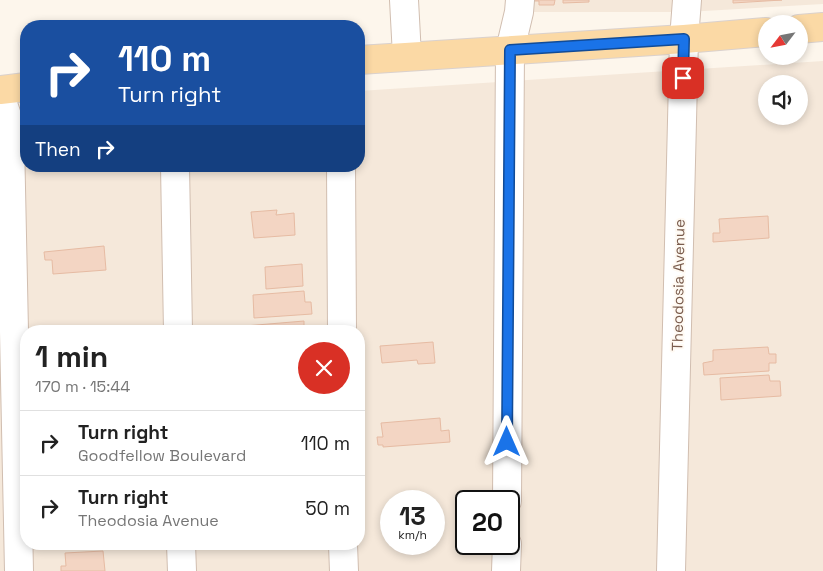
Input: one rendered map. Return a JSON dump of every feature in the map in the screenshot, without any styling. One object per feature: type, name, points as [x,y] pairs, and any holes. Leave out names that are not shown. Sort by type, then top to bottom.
[{"type":"main road","points":[[808,28],[823,27]]},
{"type":"main road","points":[[365,59],[758,33]]},
{"type":"main road","points":[[0,90],[20,88]]},
{"type":"street","points":[[404,0],[406,56]]},
{"type":"street","points":[[507,490],[510,50],[520,0]]},
{"type":"street","name":"Theodosia Avenue","points":[[671,571],[684,39],[687,0]]},
{"type":"street","points":[[0,95],[7,116],[10,140],[19,571]]},
{"type":"street","points":[[175,172],[178,325]]},
{"type":"street","points":[[342,172],[342,325]]},
{"type":"street","points":[[181,550],[182,571]]},
{"type":"street","points":[[344,550],[344,571]]},
{"type":"street","points":[[506,555],[506,571]]},
{"type":"shaded area","points":[[520,0],[823,0],[823,4],[687,12],[519,12]]},
{"type":"shaded area","points":[[823,61],[823,571],[0,571],[0,114],[20,112],[20,172],[365,172],[365,91],[761,65],[808,65],[808,62]]},
{"type":"building","points":[[534,0],[555,0],[554,5],[539,5],[539,1]]},
{"type":"building","points":[[563,0],[589,0],[589,2],[563,3]]},
{"type":"building","points":[[733,0],[782,0],[733,3]]},
{"type":"building","points":[[277,210],[276,215],[294,213],[295,235],[254,238],[251,212]]},
{"type":"building","points":[[768,216],[769,238],[713,242],[713,233],[720,233],[719,219]]},
{"type":"building","points":[[104,246],[106,270],[53,274],[52,260],[45,260],[44,252]]},
{"type":"building","points":[[302,264],[303,286],[266,289],[265,267]]},
{"type":"building","points":[[304,291],[305,302],[311,302],[312,314],[254,318],[253,295]]},
{"type":"building","points":[[304,321],[304,325],[257,325]]},
{"type":"building","points":[[433,342],[435,363],[418,364],[417,360],[382,363],[380,346]]},
{"type":"building","points":[[768,347],[769,354],[776,354],[776,363],[769,363],[769,371],[704,375],[703,363],[713,361],[713,350]]},
{"type":"building","points":[[769,375],[770,381],[780,381],[781,396],[721,400],[720,378]]},
{"type":"building","points":[[440,418],[441,431],[449,430],[450,442],[383,447],[383,445],[378,445],[377,437],[383,437],[381,423]]},
{"type":"building","points":[[103,551],[105,571],[61,571],[61,566],[66,566],[65,553]]},
{"type":"route","points":[[507,442],[510,50],[684,39],[683,78]]}]
